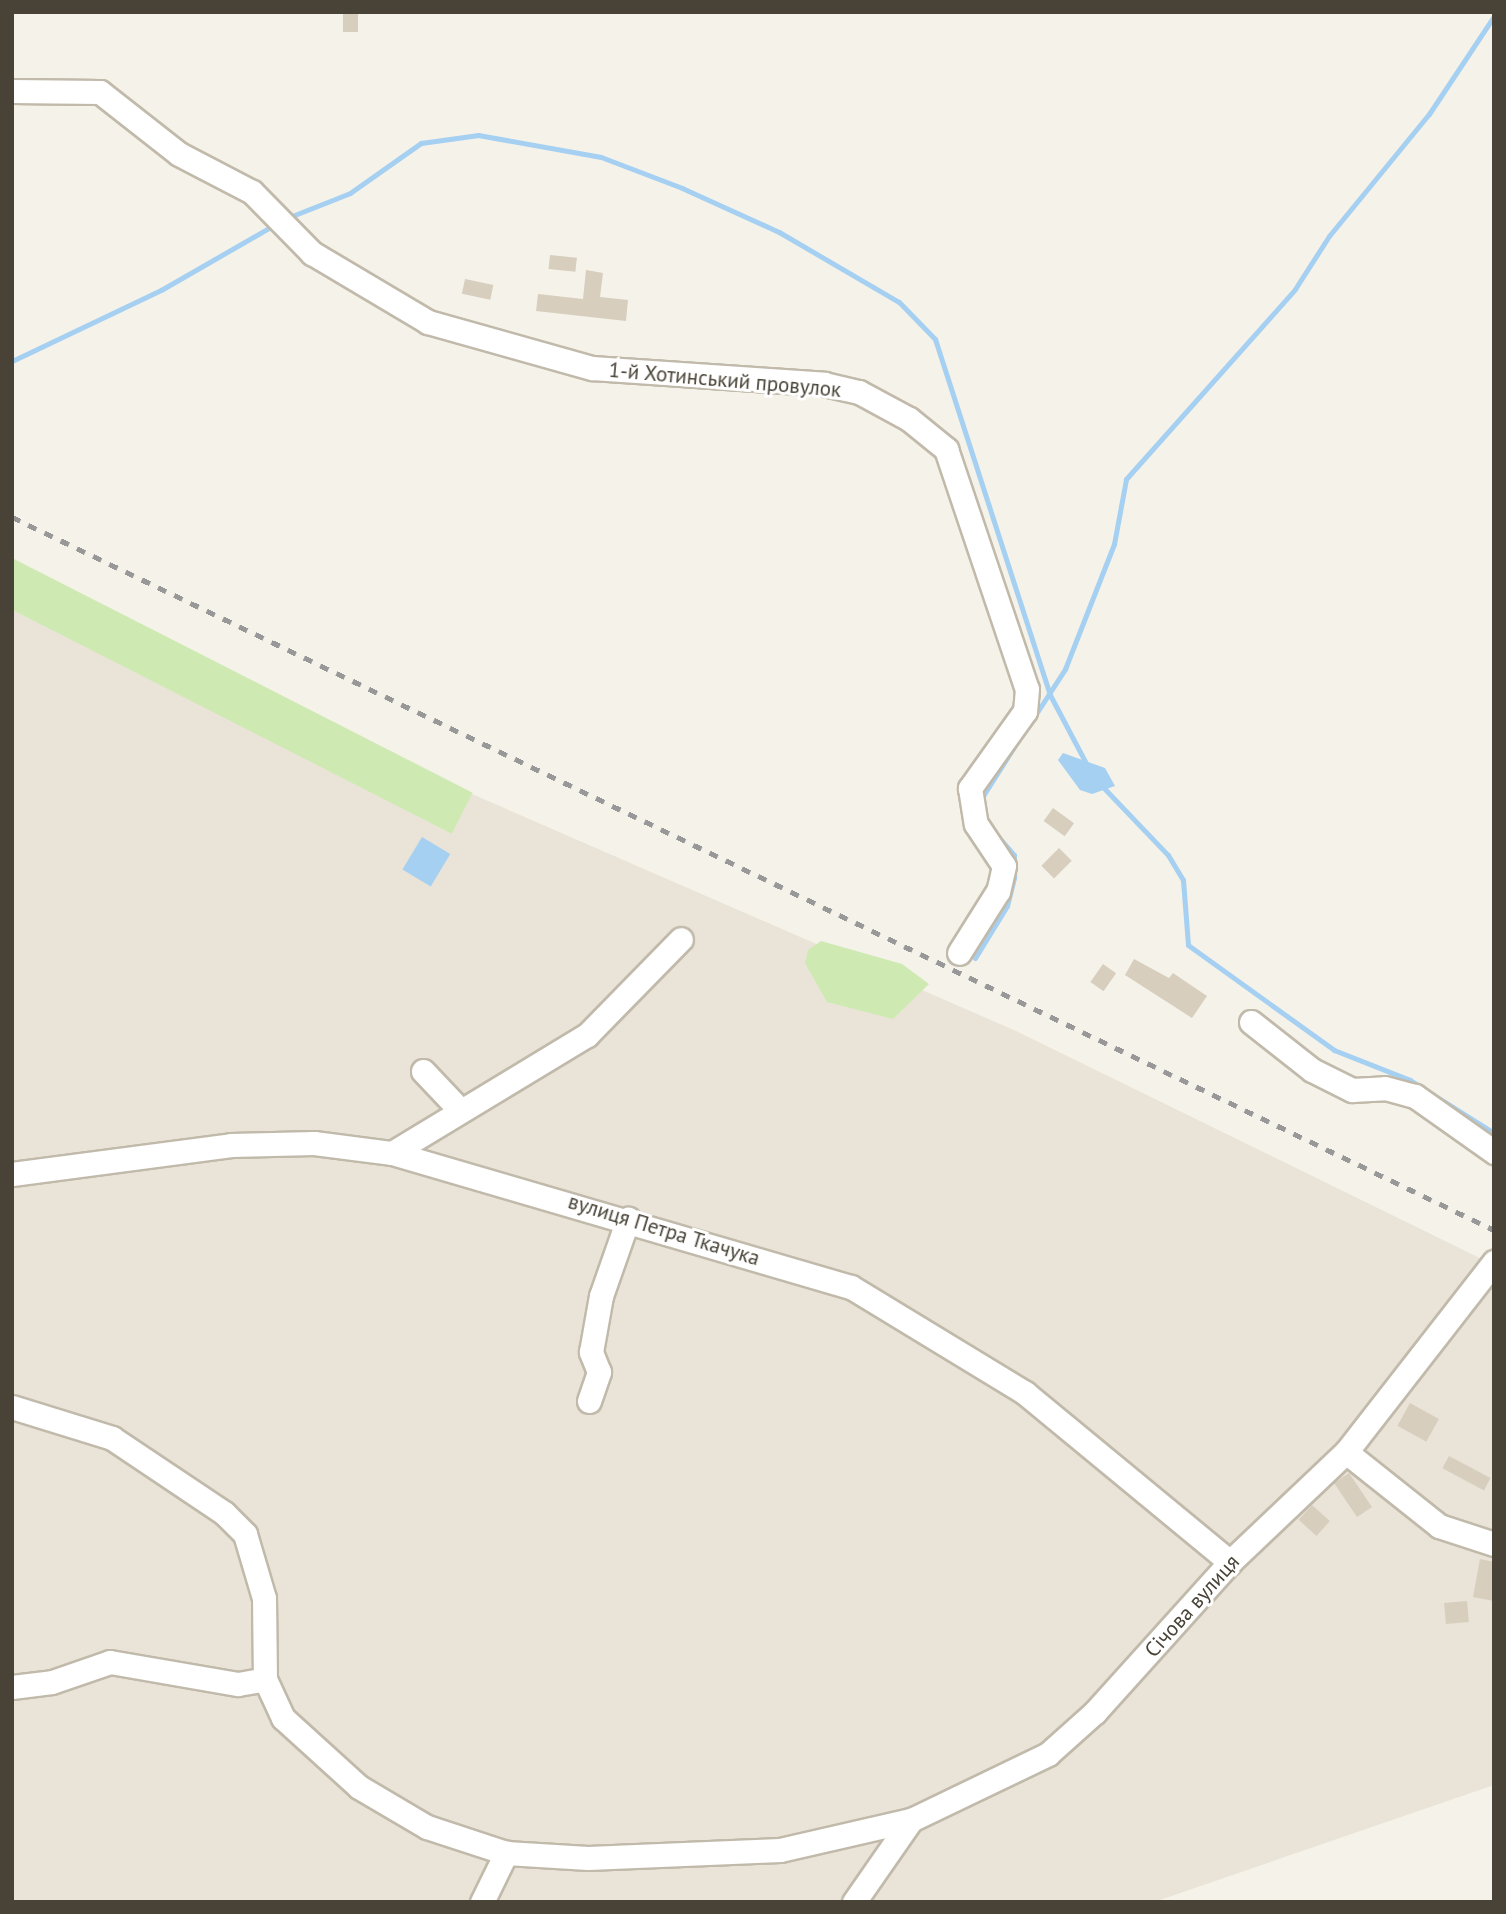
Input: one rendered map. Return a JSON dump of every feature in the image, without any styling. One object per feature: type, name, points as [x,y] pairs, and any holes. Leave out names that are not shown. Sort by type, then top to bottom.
[{"type":"street","name":"1-й Хотинський провулок","points":[[12,91],[100,92],[179,154],[252,192],[312,253],[428,322],[592,368],[824,384],[859,392],[909,419],[946,449],[1027,689],[1025,711],[970,788],[976,824],[1004,866],[998,891],[959,953]]},
{"type":"street","points":[[392,1153],[459,1109],[587,1035],[681,939]]},
{"type":"street","points":[[1251,1022],[1312,1070],[1352,1090],[1385,1088],[1415,1096],[1494,1152]]},
{"type":"street","points":[[423,1071],[459,1109]]},
{"type":"street","name":"вулиця Петра Ткачука","points":[[12,1174],[231,1145],[314,1143],[392,1153],[628,1219],[852,1287],[892,1306],[1025,1393],[1230,1562]]},
{"type":"street","points":[[589,1401],[599,1373],[591,1352],[601,1296],[628,1219]]},
{"type":"street","name":"Січова вулиця","points":[[265,1679],[283,1718],[359,1787],[427,1827],[506,1853],[588,1858],[780,1850],[911,1820],[1048,1754],[1104,1702],[1230,1562],[1346,1452],[1494,1262]]},
{"type":"street","points":[[12,1407],[111,1438],[224,1513],[244,1534],[264,1598],[265,1679],[237,1684],[110,1662],[81,1667],[52,1682],[12,1687]]},
{"type":"street","points":[[1346,1452],[1439,1526],[1494,1544]]},
{"type":"street","points":[[855,1902],[911,1820]]},
{"type":"street","points":[[867,1831],[874,1876]]},
{"type":"street","points":[[482,1902],[506,1853]]},
{"type":"shaded area","points":[[12,604],[452,828],[472,794],[1016,1031],[1494,1265],[1494,1785],[1154,1902],[12,1902]]},
{"type":"green space","points":[[12,558],[473,793],[452,834],[12,610]]},
{"type":"green space","points":[[821,941],[902,964],[929,984],[893,1019],[827,1002],[805,963],[808,950]]},
{"type":"water","points":[[1063,753],[1105,768],[1115,786],[1092,794],[1080,790],[1058,760]]},
{"type":"water","points":[[422,837],[450,854],[431,887],[402,870]]},
{"type":"building","points":[[343,12],[358,12],[358,32],[343,32]]},
{"type":"building","points":[[550,255],[577,258],[575,272],[549,269]]},
{"type":"building","points":[[586,270],[603,273],[600,297],[628,300],[626,321],[536,311],[538,294],[583,299]]},
{"type":"building","points":[[465,279],[493,285],[490,300],[462,294]]},
{"type":"building","points":[[1053,808],[1074,823],[1065,836],[1044,821]]},
{"type":"building","points":[[1059,848],[1072,861],[1054,878],[1041,866]]},
{"type":"building","points":[[1134,959],[1169,978],[1173,973],[1207,996],[1192,1018],[1125,975]]},
{"type":"building","points":[[1103,964],[1116,973],[1103,991],[1090,982]]},
{"type":"building","points":[[1410,1403],[1439,1419],[1426,1442],[1397,1426]]},
{"type":"building","points":[[1449,1456],[1490,1478],[1484,1490],[1442,1468]]},
{"type":"building","points":[[1349,1473],[1372,1507],[1357,1517],[1334,1483]]},
{"type":"building","points":[[1312,1505],[1330,1521],[1316,1536],[1299,1520]]},
{"type":"building","points":[[1480,1559],[1494,1562],[1494,1601],[1473,1597]]},
{"type":"building","points":[[1467,1601],[1469,1622],[1446,1624],[1444,1603]]},
{"type":"waterway","points":[[1032,720],[1065,669],[1114,544],[1126,479],[1295,289],[1329,236],[1429,114],[1494,16]]},
{"type":"waterway","points":[[287,218],[350,193],[421,143],[478,135],[601,157],[682,188],[779,232],[899,302],[935,339],[1049,693],[1087,765]]},
{"type":"waterway","points":[[12,361],[161,290],[276,224]]},
{"type":"waterway","points":[[981,799],[1024,731]]},
{"type":"waterway","points":[[1101,785],[1168,855],[1183,880],[1188,945],[1334,1050],[1410,1080],[1494,1133]]},
{"type":"waterway","points":[[975,958],[1007,906],[1014,877],[1014,855],[995,833]]},
{"type":"railway","points":[[12,517],[1494,1230]]}]
